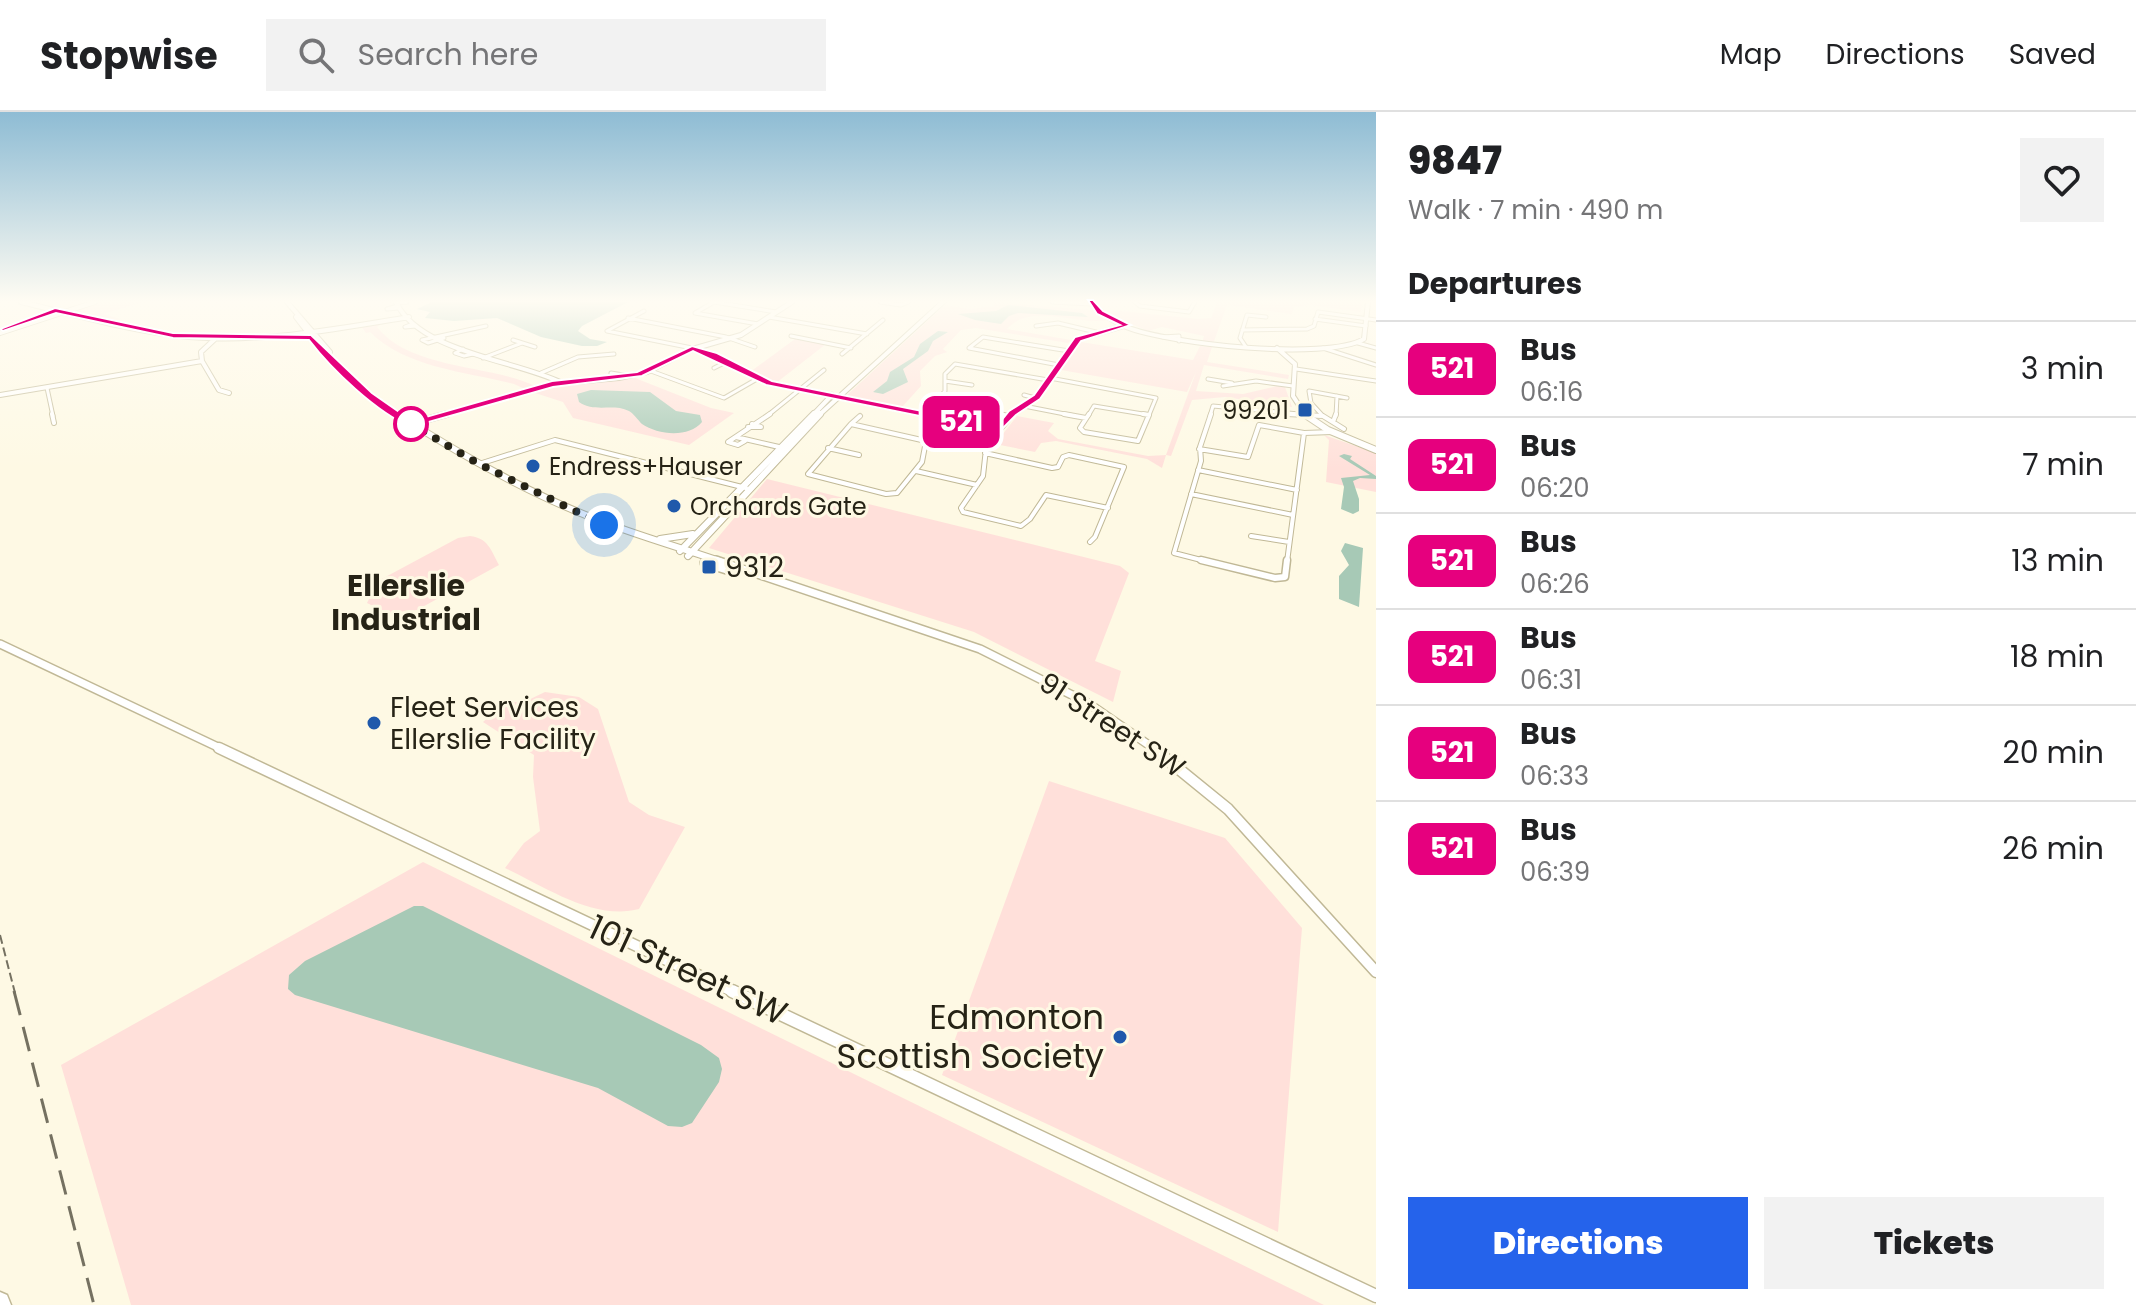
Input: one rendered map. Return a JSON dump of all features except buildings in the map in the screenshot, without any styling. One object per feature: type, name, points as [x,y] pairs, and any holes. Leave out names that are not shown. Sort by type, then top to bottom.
[{"type":"street","points":[[202,358],[219,390],[229,393]]},
{"type":"street","name":"91 Street SW","points":[[331,358],[369,395],[411,424],[479,464],[593,518],[684,553],[980,649],[1041,677],[1111,717],[1174,762],[1228,809],[1376,972]]},
{"type":"street","points":[[483,358],[544,374],[560,383]]},
{"type":"street","points":[[544,374],[577,358]]},
{"type":"street","points":[[411,424],[560,383],[611,379],[651,371],[675,358]]},
{"type":"street","points":[[715,358],[757,379],[800,390],[999,429]]},
{"type":"street","points":[[684,553],[698,533],[745,488],[779,447],[880,358]]},
{"type":"street","points":[[1020,358],[1059,365]]},
{"type":"street","points":[[1064,358],[1035,398],[1009,416],[999,429],[985,453],[984,474],[961,510],[1021,526],[1030,519],[1046,495],[1108,508]]},
{"type":"street","points":[[1289,358],[1296,369],[1293,386],[1295,402],[1307,416],[1332,432],[1375,449]]},
{"type":"street","points":[[1342,358],[1376,365]]},
{"type":"street","points":[[0,395],[202,361]]},
{"type":"street","points":[[714,368],[726,362]]},
{"type":"street","points":[[925,415],[945,391],[946,372],[958,364],[1156,397],[1150,415],[1135,442],[1082,431],[1080,428],[1095,406],[1150,415]]},
{"type":"street","points":[[1296,369],[1376,381]]},
{"type":"street","points":[[745,441],[738,445],[729,443],[750,425],[772,413],[824,370]]},
{"type":"street","points":[[651,371],[725,398],[757,379]]},
{"type":"street","points":[[1208,379],[1224,384],[1256,381],[1293,386]]},
{"type":"street","points":[[945,381],[972,385]]},
{"type":"street","points":[[1222,393],[1224,384]]},
{"type":"street","points":[[47,388],[54,423]]},
{"type":"street","points":[[1344,429],[1323,416],[1311,403],[1309,391],[1347,398]]},
{"type":"street","points":[[1024,395],[1035,398]]},
{"type":"street","points":[[684,553],[834,396]]},
{"type":"street","points":[[1333,422],[1336,419],[1337,396]]},
{"type":"street","points":[[1024,406],[1086,418]]},
{"type":"street","points":[[1304,433],[1285,577],[1281,579],[1174,553],[1202,458],[1199,449],[1214,406],[1323,416]]},
{"type":"street","points":[[989,412],[1009,416]]},
{"type":"street","points":[[851,424],[924,440],[923,460],[899,492],[891,495],[809,475],[808,471],[828,448],[851,424],[860,416]]},
{"type":"street","points":[[1199,449],[1246,458],[1257,426],[1304,433],[1332,432]]},
{"type":"street","points":[[736,437],[779,447]]},
{"type":"street","points":[[479,464],[552,440],[745,488]]},
{"type":"street","points":[[828,448],[859,455]]},
{"type":"street","points":[[985,453],[1052,468],[1058,467],[1063,457],[1069,455],[1122,466],[1125,470],[1090,542]]},
{"type":"street","points":[[1198,470],[1297,490]]},
{"type":"street","points":[[916,471],[977,485]]},
{"type":"street","points":[[1191,494],[1293,515]]},
{"type":"street","name":"91 Street SW","points":[[593,518],[684,553]]},
{"type":"street","points":[[643,535],[668,539],[698,533]]},
{"type":"street","points":[[1251,536],[1289,542]]},
{"type":"street","name":"101 Street SW","points":[[0,644],[1376,1296]]},
{"type":"shaded area","points":[[410,358],[427,358],[535,386],[525,389]]},
{"type":"shaded area","points":[[770,358],[808,358],[776,383],[750,372]]},
{"type":"shaded area","points":[[888,358],[933,358],[920,371],[921,386],[902,407],[846,396]]},
{"type":"shaded area","points":[[913,358],[919,358],[903,369],[908,382],[883,394],[873,392],[887,381],[890,372]]},
{"type":"shaded area","points":[[1070,358],[1208,358],[1207,362],[1289,375],[1288,379],[1204,365],[1196,391],[1243,394],[1285,387],[1292,407],[1225,397],[1192,400],[1171,456],[1166,455],[1196,372],[1187,392],[1061,370]]},
{"type":"shaded area","points":[[635,378],[711,408],[734,413],[689,445],[573,418],[563,402],[532,392],[555,386]]},
{"type":"shaded area","points":[[591,390],[650,392],[676,411],[700,415],[702,422],[682,433],[656,431],[642,424],[629,411],[591,407],[579,402],[577,394]]},
{"type":"shaded area","points":[[1017,416],[1054,423],[1048,431],[1058,439],[1148,456],[1166,455],[1162,468],[1147,459],[1056,441],[1041,443],[1035,452],[995,444]]},
{"type":"shaded area","points":[[1324,435],[1376,453],[1376,492],[1326,482],[1329,440]]},
{"type":"shaded area","points":[[1339,456],[1352,456],[1350,459],[1376,476],[1376,479],[1353,481],[1359,511],[1353,514],[1341,509],[1344,487],[1341,478],[1370,475]]},
{"type":"shaded area","points":[[767,479],[1120,566],[1129,573],[1095,661],[1121,671],[1113,702],[974,632],[709,548]]},
{"type":"shaded area","points":[[470,536],[485,542],[499,565],[417,610],[388,613],[367,603],[378,581],[458,538]]},
{"type":"shaded area","points":[[1345,543],[1363,548],[1359,607],[1339,599],[1339,576],[1349,565],[1341,551]]},
{"type":"shaded area","points":[[545,692],[579,697],[598,709],[629,802],[649,815],[685,827],[639,909],[622,911],[587,906],[505,868],[524,843],[540,831],[533,777],[534,755],[483,722],[505,702],[524,702]]},
{"type":"shaded area","points":[[1049,781],[1225,838],[1302,928],[1278,1232],[942,1075]]},
{"type":"shaded area","points":[[423,862],[1324,1305],[131,1305],[61,1065]]},
{"type":"shaded area","points":[[414,906],[423,906],[701,1045],[719,1058],[722,1069],[719,1082],[692,1123],[682,1127],[668,1126],[598,1088],[295,995],[288,989],[289,975],[305,961]]},
{"type":"railway","points":[[0,935],[15,993]]},
{"type":"railway","points":[[14,991],[94,1305]]},
{"type":"bus line","name":"521","points":[[328,358],[369,395],[411,424],[552,384],[639,374],[674,358]]},
{"type":"bus line","name":"521","points":[[719,358],[769,383],[999,429],[1013,413],[1037,397],[1064,358]]},
{"type":"place","name":"99201","points":[[1305,410]]},
{"type":"place","name":"Endress+Hauser","points":[[533,466]]},
{"type":"place","name":"Orchards Gate","points":[[674,506]]},
{"type":"place","name":"9312","points":[[709,567]]},
{"type":"place","name":"Fleet Services Ellerslie Facility","points":[[374,723]]},
{"type":"place","name":"Edmonton Scottish Society","points":[[1120,1037]]},
{"type":"district","name":"Ellerslie Industrial","points":[[406,602]]},
{"type":"route","points":[[411,424],[479,464],[604,525]]}]
